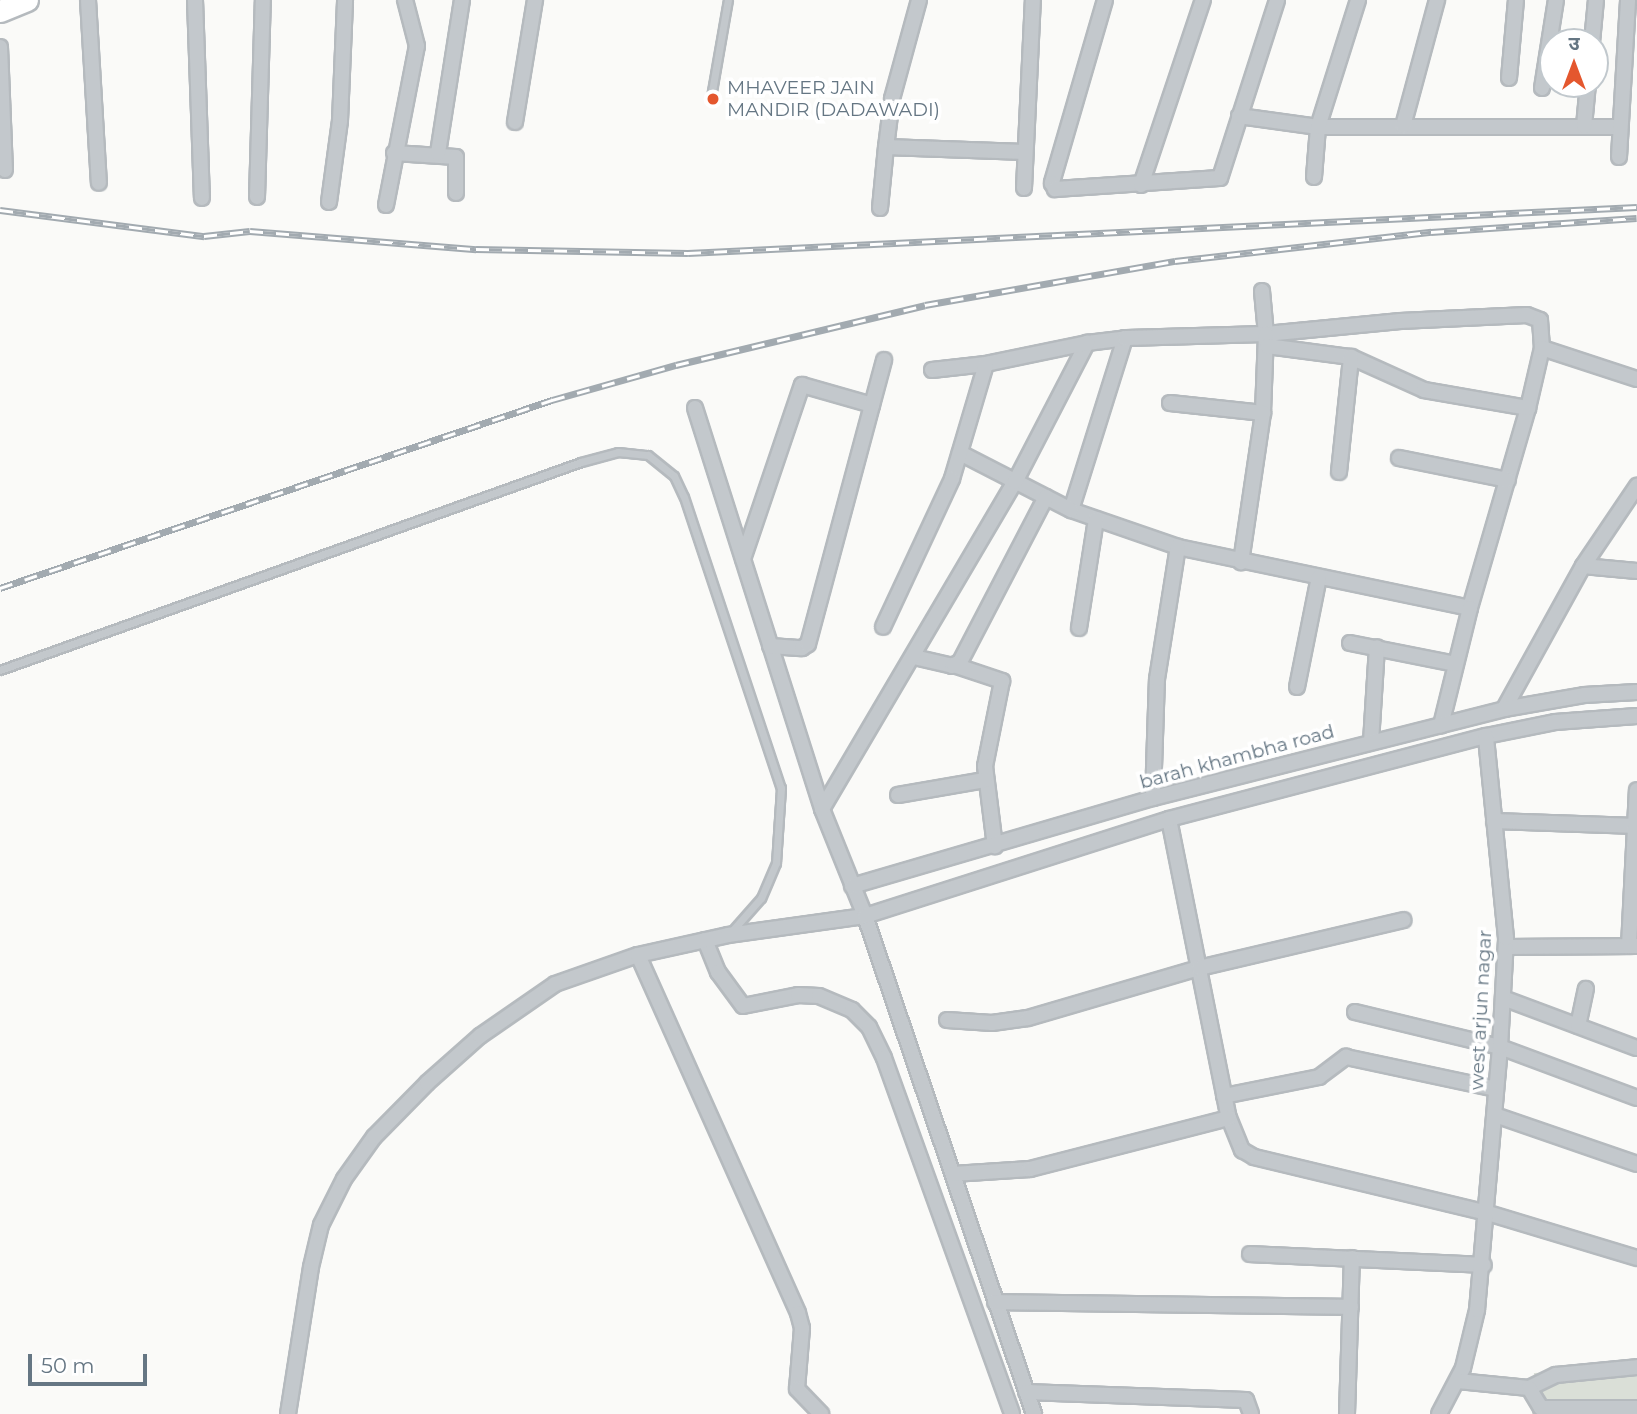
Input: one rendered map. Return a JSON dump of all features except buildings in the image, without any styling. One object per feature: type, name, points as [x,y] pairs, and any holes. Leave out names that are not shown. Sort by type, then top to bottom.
[{"type":"main road","points":[[0,11],[27,0]]},
{"type":"street","points":[[88,0],[99,183]]},
{"type":"street","points":[[195,0],[202,198]]},
{"type":"street","points":[[257,197],[263,0]]},
{"type":"street","points":[[329,202],[340,121],[345,0]]},
{"type":"street","points":[[386,205],[417,46],[405,0]]},
{"type":"street","points":[[438,153],[463,0]]},
{"type":"street","points":[[514,122],[534,0]]},
{"type":"street","points":[[880,208],[892,99],[919,0]]},
{"type":"street","points":[[1024,188],[1033,0]]},
{"type":"street","points":[[1105,0],[1052,187],[1141,185],[1220,178],[1277,0]]},
{"type":"street","points":[[1141,185],[1203,0]]},
{"type":"street","points":[[1314,177],[1318,127],[1358,0]]},
{"type":"street","points":[[1402,126],[1437,0]]},
{"type":"street","points":[[1509,78],[1516,0]]},
{"type":"street","points":[[1552,28],[1556,0]]},
{"type":"street","points":[[1593,28],[1596,0]]},
{"type":"street","points":[[1619,157],[1617,127],[1630,31],[1628,0]]},
{"type":"street","points":[[0,47],[5,170]]},
{"type":"street","points":[[1584,125],[1587,98]]},
{"type":"street","points":[[1239,116],[1318,127],[1617,127]]},
{"type":"street","points":[[886,147],[1025,152]]},
{"type":"street","points":[[394,153],[438,153],[457,157],[456,193]]},
{"type":"street","points":[[1241,562],[1263,413],[1266,340],[1262,291]]},
{"type":"street","points":[[932,370],[986,364],[1125,338],[1266,340],[1400,321],[1532,316],[1543,326],[1542,348],[1528,408],[1470,608],[1441,725]]},
{"type":"street","points":[[1071,510],[1125,338]]},
{"type":"street","points":[[1266,340],[1351,357],[1424,390],[1528,408]]},
{"type":"street","points":[[822,809],[1015,482],[1087,343]]},
{"type":"street","points":[[1542,348],[1637,379]]},
{"type":"street","points":[[1339,472],[1351,357]]},
{"type":"street","points":[[770,646],[802,648],[808,644],[884,360]]},
{"type":"street","points":[[883,627],[960,453],[986,364]]},
{"type":"street","points":[[743,559],[802,385],[872,405]]},
{"type":"street","points":[[1170,403],[1263,413]]},
{"type":"street","points":[[695,408],[822,809],[865,916],[1034,1414]]},
{"type":"street","points":[[960,453],[1071,510],[1178,547],[1470,608]]},
{"type":"street","points":[[1399,458],[1508,480]]},
{"type":"street","points":[[1504,709],[1583,566],[1637,486]]},
{"type":"street","points":[[954,665],[1046,497]]},
{"type":"street","points":[[1079,628],[1097,519]]},
{"type":"street","points":[[1153,798],[1157,679],[1178,547]]},
{"type":"street","points":[[1583,566],[1637,571]]},
{"type":"street","points":[[1297,687],[1319,577]]},
{"type":"street","points":[[1350,643],[1455,664]]},
{"type":"street","points":[[1371,742],[1377,647]]},
{"type":"street","points":[[914,657],[954,665],[1002,681],[985,780],[995,846]]},
{"type":"street","name":"barah khambha road","points":[[852,886],[1153,798],[1504,709],[1584,695],[1637,692]]},
{"type":"street","points":[[288,1414],[321,1225],[344,1179],[374,1137],[480,1036],[536,995],[577,973],[638,955],[728,935],[865,916],[1169,819],[1486,736],[1555,722],[1637,716]]},
{"type":"street","name":"west arjun nagar","points":[[1439,1414],[1461,1374],[1483,1265],[1500,1047],[1506,947],[1486,736]]},
{"type":"street","points":[[898,795],[985,780]]},
{"type":"street","points":[[1506,947],[1633,946],[1637,790]]},
{"type":"street","points":[[1169,819],[1224,1096],[1229,1118],[1242,1150],[1254,1157],[1488,1207],[1637,1258]]},
{"type":"street","points":[[1494,821],[1637,827]]},
{"type":"street","points":[[947,1020],[992,1023],[1028,1018],[1199,968],[1402,920]]},
{"type":"street","points":[[705,940],[724,982],[743,1006],[798,995],[819,996],[852,1010],[869,1027],[884,1058],[1012,1414]]},
{"type":"street","points":[[638,955],[798,1313],[802,1328],[797,1389],[821,1414]]},
{"type":"street","points":[[1578,1026],[1586,989]]},
{"type":"street","points":[[1503,998],[1637,1048]]},
{"type":"street","points":[[1355,1012],[1500,1047],[1637,1098]]},
{"type":"street","points":[[1224,1096],[1319,1077],[1346,1057],[1496,1089]]},
{"type":"street","points":[[1494,1115],[1637,1164]]},
{"type":"street","points":[[953,1174],[1030,1169],[1229,1118]]},
{"type":"street","points":[[1250,1254],[1483,1265]]},
{"type":"street","points":[[1348,1414],[1352,1258]]},
{"type":"street","points":[[995,1302],[1351,1307]]},
{"type":"street","points":[[1461,1374],[1529,1388],[1556,1375],[1637,1367]]},
{"type":"street","points":[[1529,1388],[1541,1408],[1637,1408]]},
{"type":"street","points":[[1026,1392],[1243,1400],[1250,1404],[1251,1414]]},
{"type":"lane","points":[[711,97],[728,0]]},
{"type":"lane","points":[[0,670],[581,462],[618,452],[649,455],[674,476],[684,497],[781,788],[776,863],[761,898],[728,935]]},
{"type":"shaded area","points":[[1637,1369],[1637,1412],[1532,1414],[1534,1373]]},
{"type":"railway","points":[[0,210],[204,236],[250,231],[476,249],[688,253],[1637,207]]},
{"type":"railway","points":[[0,588],[552,400],[676,365],[925,305],[1175,261],[1431,232],[1637,218]]},
{"type":"place","name":"MHAVEER JAIN MANDIR (DADAWADI)","points":[[713,99]]}]
